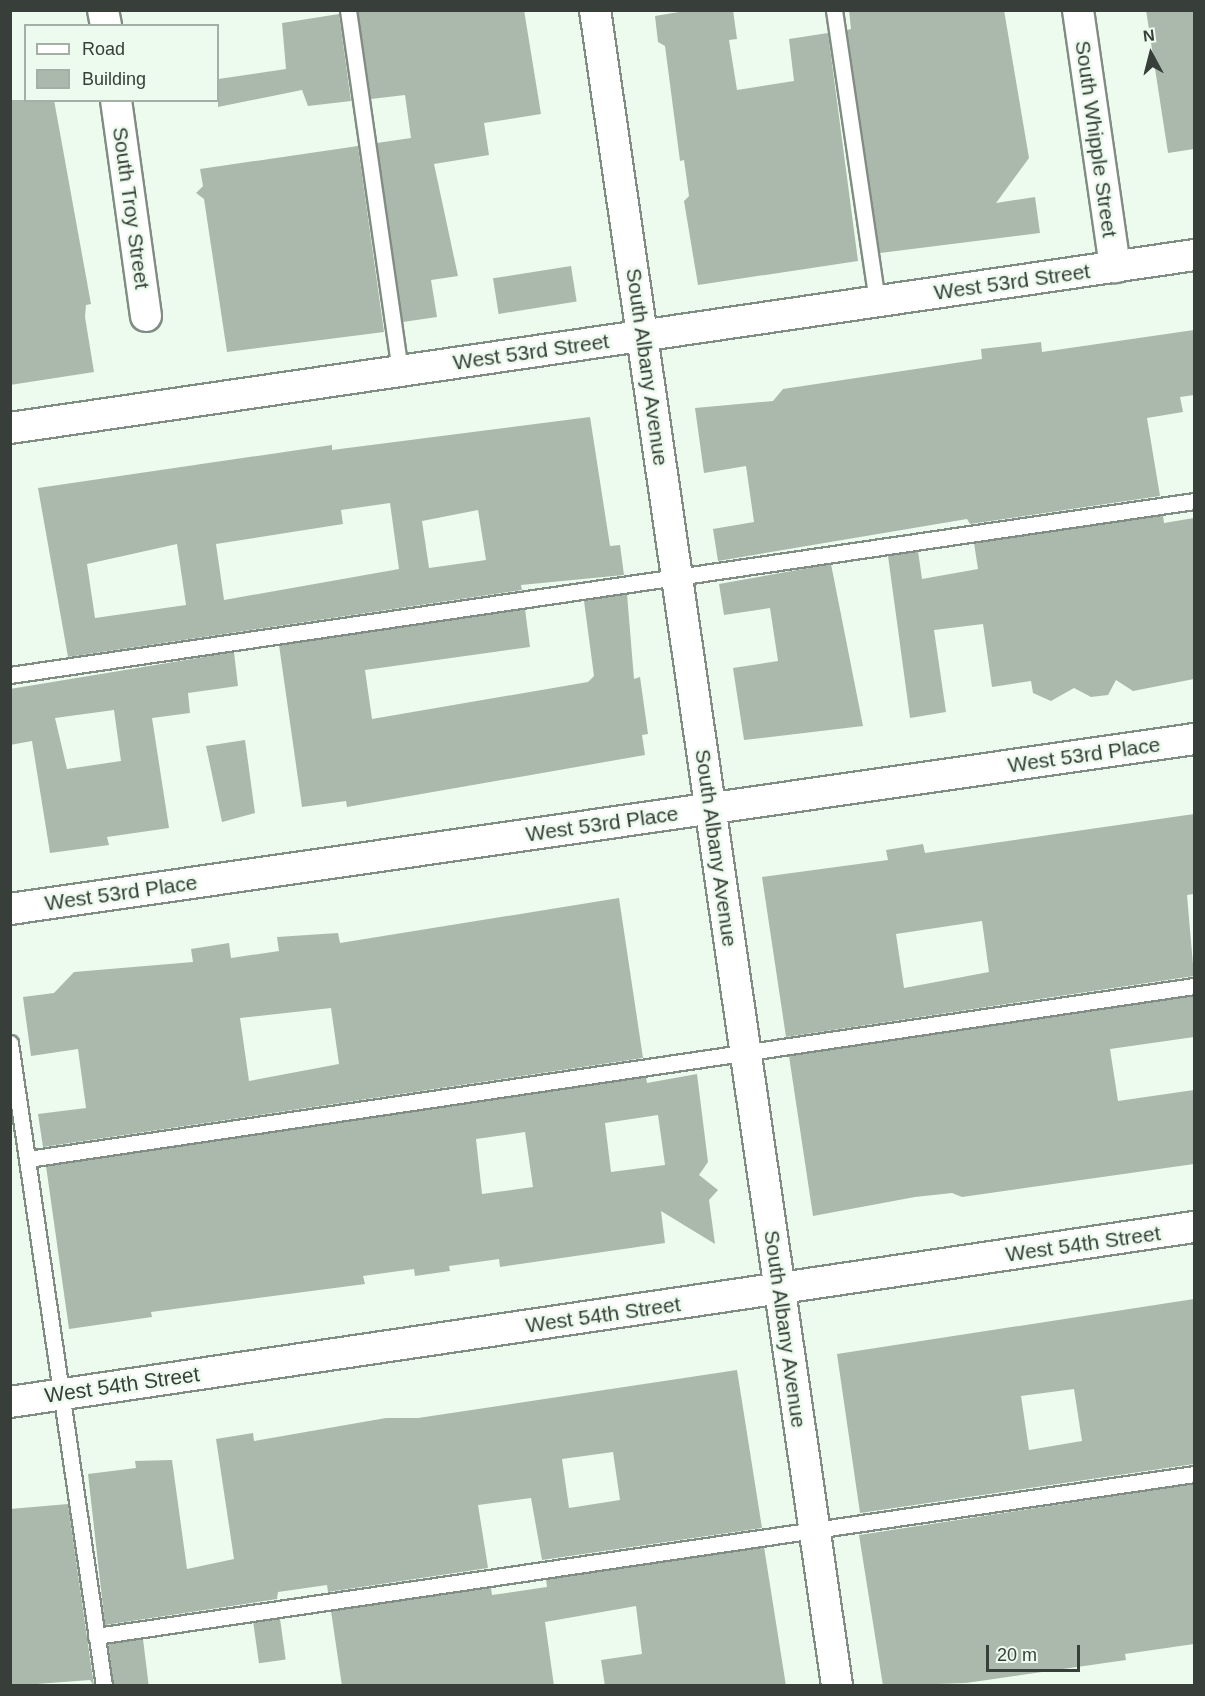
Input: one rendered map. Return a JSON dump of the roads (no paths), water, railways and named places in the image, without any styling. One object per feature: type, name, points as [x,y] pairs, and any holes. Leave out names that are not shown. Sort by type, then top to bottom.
[{"type":"street","name":"South Albany Avenue","points":[[595,10],[837,1686]]},
{"type":"street","name":"South Whipple Street","points":[[1078,10],[1115,267]]},
{"type":"street","name":"South Troy Street","points":[[116,102],[146,316]]},
{"type":"street","name":"West 53rd Street","points":[[10,428],[1194,255]]},
{"type":"street","name":"West 53rd Place","points":[[10,909],[1194,739]]},
{"type":"street","name":"West 54th Street","points":[[10,1402],[1194,1227]]},
{"type":"lane","points":[[348,10],[400,371]]},
{"type":"lane","points":[[834,10],[877,301]]},
{"type":"lane","points":[[10,675],[1194,501]]},
{"type":"lane","points":[[28,1159],[1194,986]]},
{"type":"lane","points":[[10,1043],[104,1686]]},
{"type":"lane","points":[[96,1636],[1194,1474]]}]
